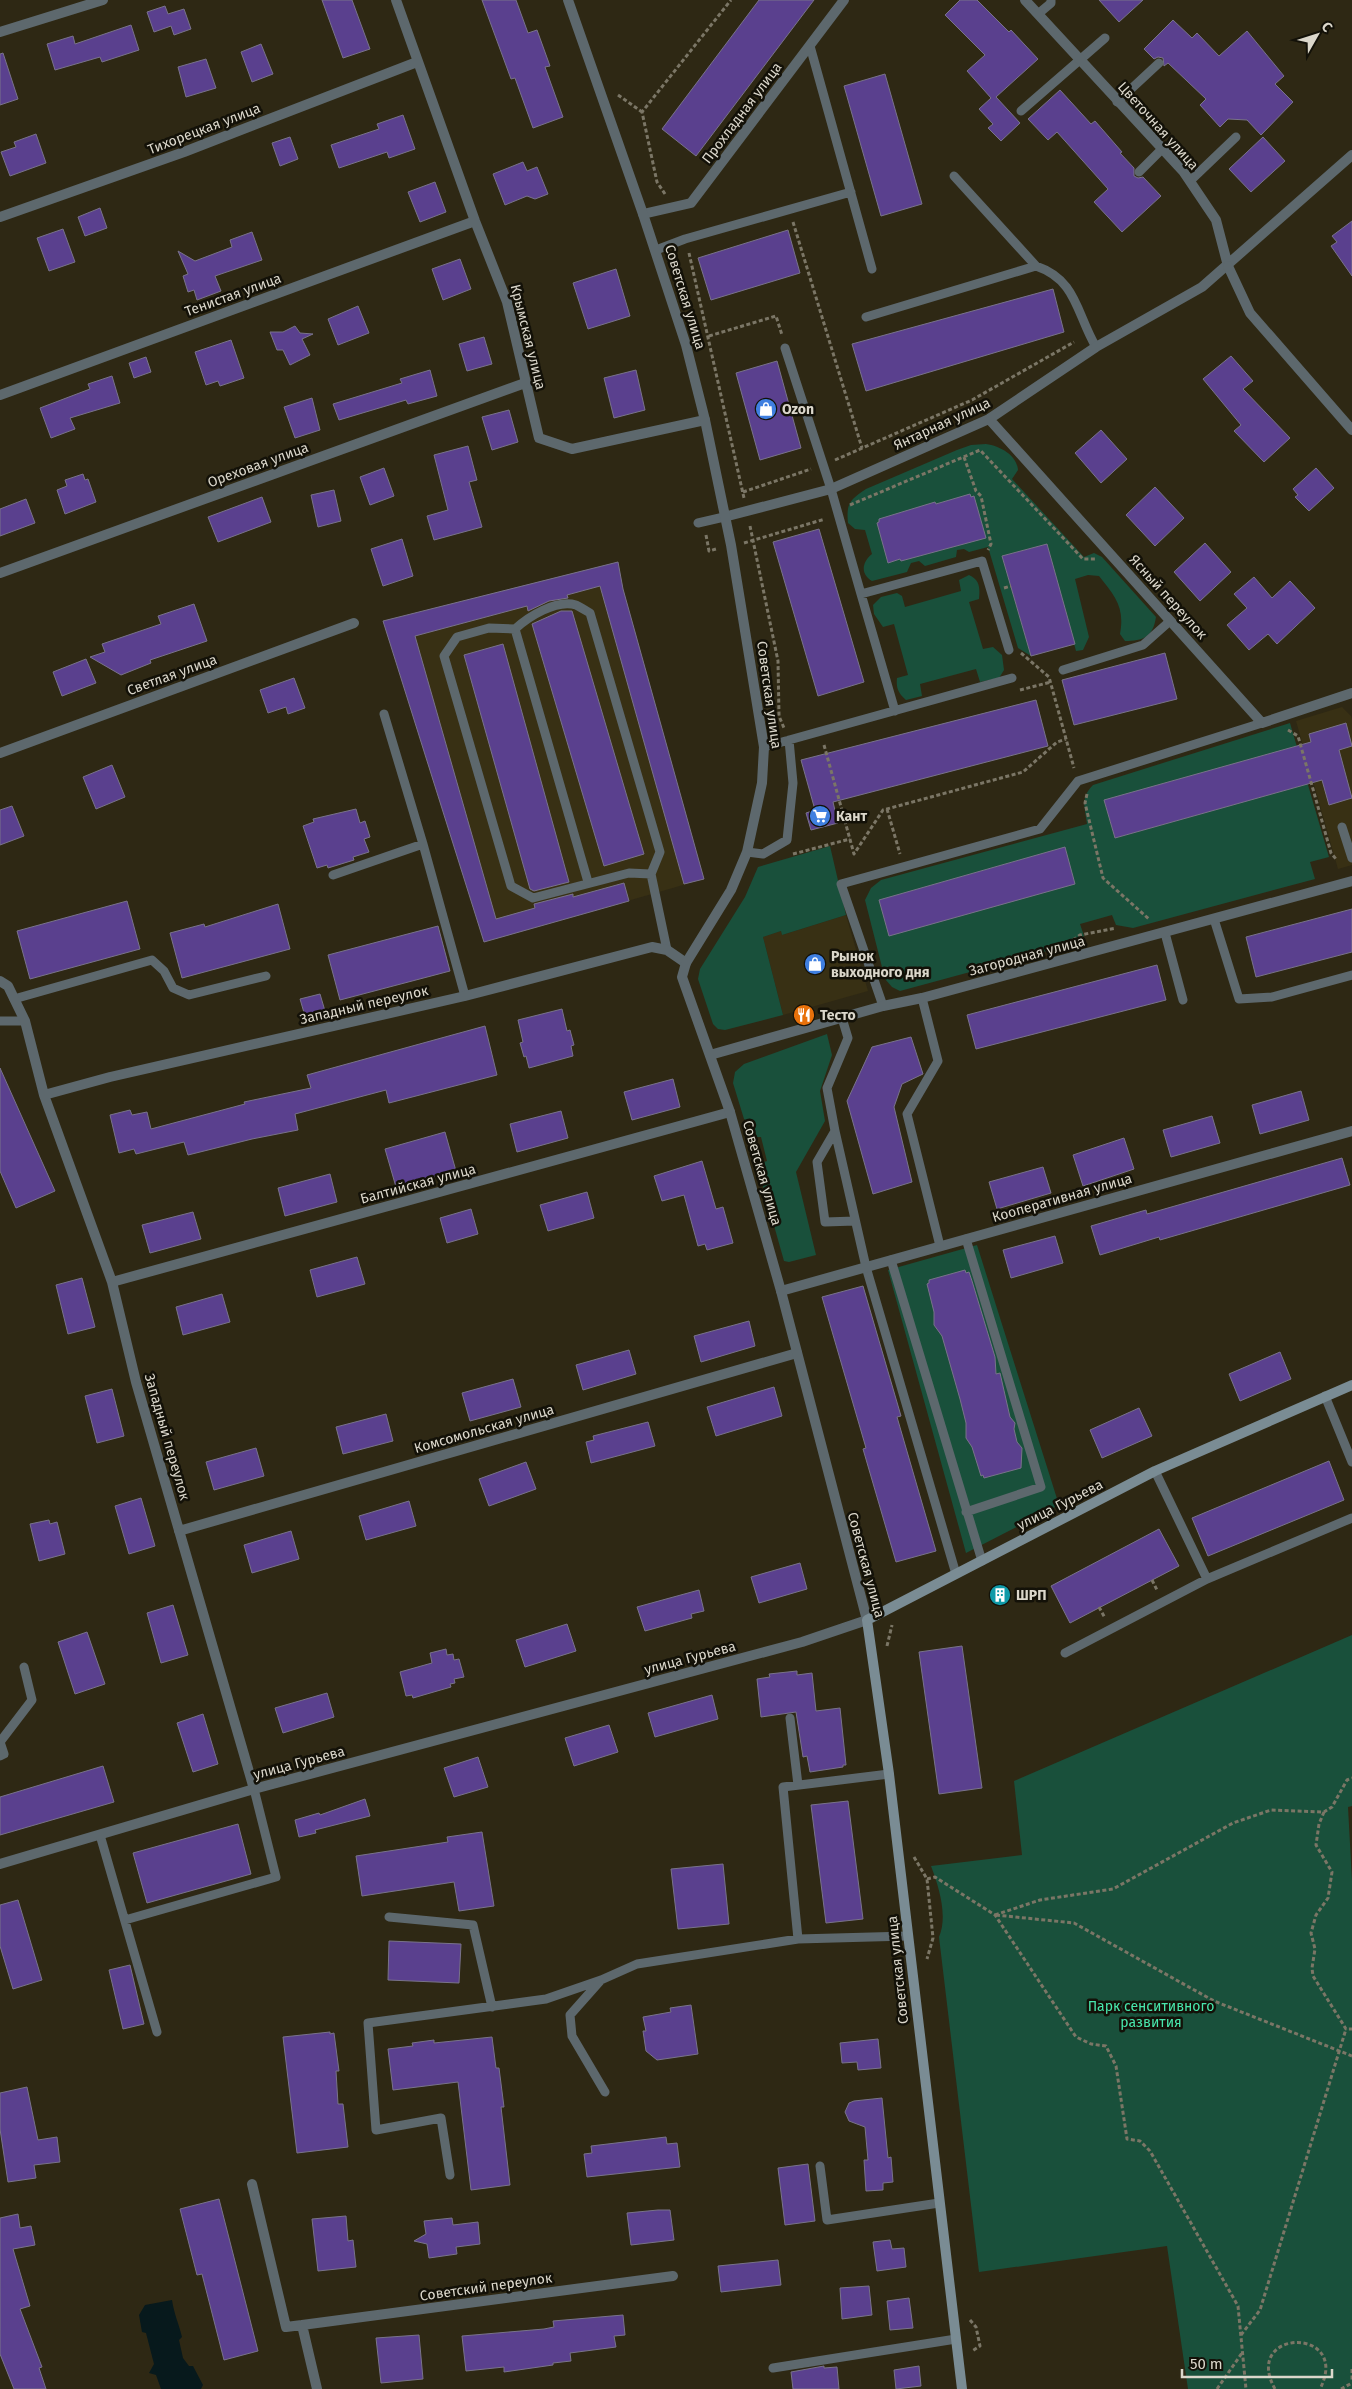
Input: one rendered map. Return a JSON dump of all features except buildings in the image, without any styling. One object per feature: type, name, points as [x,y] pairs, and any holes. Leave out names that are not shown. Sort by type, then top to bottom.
[{"type":"main road","name":"улица Гурьева","points":[[867,1620],[1155,1471],[1352,1385]]},
{"type":"main road","name":"Советская улица","points":[[867,1620],[889,1774],[962,2389]]},
{"type":"street","points":[[0,32],[103,0]]},
{"type":"street","name":"Крымская улица","points":[[396,0],[475,221],[507,302],[539,438],[572,450],[705,420]]},
{"type":"street","name":"Советская улица","points":[[568,0],[644,214],[686,345],[705,420],[747,634],[764,747],[762,783],[747,852],[731,890],[686,963],[682,977],[730,1112],[781,1291],[867,1620]]},
{"type":"street","name":"Прохладная улица","points":[[644,214],[692,203],[844,0]]},
{"type":"street","name":"Цветочная улица","points":[[1025,0],[1190,181],[1216,220],[1228,266],[1250,312],[1352,430]]},
{"type":"street","name":"Тихорецкая улица","points":[[0,218],[184,152],[417,62]]},
{"type":"street","name":"Янтарная улица","points":[[724,517],[831,489],[989,420],[1096,348],[1202,288],[1352,155]]},
{"type":"street","name":"Тенистая улица","points":[[0,395],[475,221]]},
{"type":"street","name":"Ореховая улица","points":[[0,572],[526,383]]},
{"type":"street","name":"Ясный переулок","points":[[989,420],[1170,621],[1267,721]]},
{"type":"street","name":"Светлая улица","points":[[0,753],[354,623]]},
{"type":"street","points":[[1267,721],[1352,693]]},
{"type":"street","name":"Загородная улица","points":[[710,1055],[883,1006],[922,998],[1352,881]]},
{"type":"street","name":"Западный переулок","points":[[44,1095],[110,1077],[465,996],[652,947],[667,950]]},
{"type":"street","points":[[667,950],[686,963]]},
{"type":"street","name":"Западный переулок","points":[[0,981],[8,986],[26,1021],[44,1095],[112,1282],[136,1382],[254,1789]]},
{"type":"street","name":"Балтийская улица","points":[[112,1282],[730,1112]]},
{"type":"street","name":"Кооперативная улица","points":[[781,1291],[1352,1131]]},
{"type":"street","name":"Комсомольская улица","points":[[179,1531],[797,1353]]},
{"type":"street","name":"улица Гурьева","points":[[0,1864],[254,1789],[802,1642],[867,1620]]},
{"type":"street","name":"Советский переулок","points":[[252,2184],[286,2327],[673,2276]]},
{"type":"street","points":[[302,2325],[317,2389]]},
{"type":"lane","points":[[1038,14],[1053,1]]},
{"type":"lane","points":[[1021,111],[1105,38]]},
{"type":"lane","points":[[810,46],[872,270]]},
{"type":"lane","points":[[1118,102],[1159,63]]},
{"type":"lane","points":[[1190,181],[1236,137]]},
{"type":"lane","points":[[1138,172],[1162,149]]},
{"type":"lane","points":[[954,176],[1036,266],[1052,272],[1068,285],[1088,334],[1096,348]]},
{"type":"lane","points":[[656,250],[686,239],[851,192]]},
{"type":"lane","points":[[866,317],[1036,266]]},
{"type":"lane","points":[[785,348],[831,489],[895,711]]},
{"type":"lane","points":[[698,523],[724,517]]},
{"type":"lane","points":[[861,594],[982,561],[1012,649]]},
{"type":"lane","points":[[651,874],[629,873],[588,882],[532,898],[510,886],[444,656],[457,637],[489,628],[515,629],[528,617],[549,607],[574,604],[590,613],[660,852],[651,874],[667,950]]},
{"type":"lane","points":[[1063,670],[1143,645],[1170,621]]},
{"type":"lane","points":[[515,629],[588,882]]},
{"type":"lane","points":[[764,747],[1012,678]]},
{"type":"lane","points":[[384,714],[423,844],[465,996]]},
{"type":"lane","points":[[883,1006],[841,884],[1040,829],[1078,781],[1267,721]]},
{"type":"lane","points":[[747,852],[763,854],[787,840],[793,783],[789,740]]},
{"type":"lane","points":[[1342,827],[1352,858]]},
{"type":"lane","points":[[334,875],[423,844]]},
{"type":"lane","points":[[1214,919],[1239,998],[1272,997],[1352,975]]},
{"type":"lane","points":[[1165,933],[1184,1000]]},
{"type":"lane","points":[[14,999],[152,960],[164,971],[173,988],[189,995],[266,976]]},
{"type":"lane","points":[[922,998],[938,1061],[908,1114],[940,1246]]},
{"type":"lane","points":[[842,1018],[848,1038],[827,1088],[835,1131],[866,1267],[956,1574]]},
{"type":"lane","points":[[0,1021],[26,1021]]},
{"type":"lane","points":[[835,1131],[817,1162],[825,1222],[855,1221]]},
{"type":"lane","points":[[966,1239],[1041,1487],[966,1512]]},
{"type":"lane","points":[[891,1260],[982,1561]]},
{"type":"lane","points":[[1325,1396],[1352,1462]]},
{"type":"lane","points":[[1155,1471],[1207,1579]]},
{"type":"lane","points":[[1065,1653],[1207,1579],[1352,1518]]},
{"type":"lane","points":[[0,1756],[4,1754],[0,1742],[32,1700],[24,1667]]},
{"type":"lane","points":[[790,1718],[798,1785]]},
{"type":"lane","points":[[798,1939],[783,1787],[889,1774]]},
{"type":"lane","points":[[125,1920],[276,1877],[254,1789]]},
{"type":"lane","points":[[100,1834],[157,2032]]},
{"type":"lane","points":[[389,1917],[473,1925],[492,2007]]},
{"type":"lane","points":[[450,2175],[441,2118],[376,2130],[368,2023],[546,1999],[601,1980],[637,1964],[798,1939],[908,1936]]},
{"type":"lane","points":[[601,1980],[570,2015],[572,2036],[605,2092]]},
{"type":"lane","points":[[820,2166],[827,2220],[939,2202]]},
{"type":"lane","points":[[773,2368],[956,2339]]},
{"type":"path","points":[[674,207],[657,182],[642,112],[731,0]]},
{"type":"path","points":[[790,209],[862,448]]},
{"type":"path","points":[[686,239],[748,512],[778,661],[779,716],[789,740]]},
{"type":"path","points":[[709,336],[776,316],[785,348]]},
{"type":"path","points":[[743,492],[823,465],[972,400],[1088,334]]},
{"type":"path","points":[[964,457],[976,491],[981,496],[991,544],[982,561]]},
{"type":"path","points":[[1012,649],[1049,677],[1078,781]]},
{"type":"path","points":[[1267,721],[1298,736],[1331,853],[1338,862],[1341,884]]},
{"type":"path","points":[[824,745],[854,854],[883,810],[1023,772],[1057,742],[1066,739]]},
{"type":"path","points":[[1091,790],[1085,803],[1103,878],[1150,920]]},
{"type":"path","points":[[887,809],[904,867]]},
{"type":"path","points":[[785,857],[850,839]]},
{"type":"path","points":[[888,1656],[887,1646],[891,1626],[896,1621]]},
{"type":"path","points":[[995,1915],[1040,1900],[1112,1889],[1233,1823],[1271,1810],[1324,1812],[1332,1807],[1347,1780],[1352,1778]]},
{"type":"path","points":[[1241,2335],[1260,2310],[1346,2029],[1317,1983],[1312,1968],[1315,1949],[1312,1933],[1316,1915],[1328,1898],[1332,1872],[1316,1845],[1319,1824],[1324,1812]]},
{"type":"path","points":[[911,1852],[927,1879],[933,1938],[925,1966]]},
{"type":"path","points":[[927,1879],[935,1877],[995,1915],[1076,2038],[1091,2044],[1106,2046],[1116,2066],[1127,2139],[1140,2141],[1150,2151],[1238,2306],[1246,2389]]},
{"type":"path","points":[[995,1915],[1074,1923],[1214,2001],[1352,2056]]},
{"type":"path","points":[[1346,2029],[1352,2029]]},
{"type":"path","points":[[970,2312],[971,2322],[976,2327],[980,2346],[972,2351],[974,2360]]},
{"type":"path","points":[[1275,2389],[1268,2377],[1269,2364],[1274,2352],[1285,2344],[1298,2341],[1310,2344],[1320,2352],[1326,2364],[1326,2377],[1320,2389]]},
{"type":"path","points":[[1217,2389],[1242,2353]]},
{"type":"path","points":[[1341,2389],[1352,2382],[1352,2369]]},
{"type":"shaded area","points":[[618,562],[626,601],[704,879],[484,942],[383,621]]},
{"type":"shaded area","points":[[1342,707],[1351,716],[1352,720],[1352,865],[1338,869],[1296,721]]},
{"type":"shaded area","name":"Рынок выходного дня","points":[[846,915],[868,991],[783,1015],[763,937],[781,931],[782,935]]},
{"type":"shaded area","points":[[172,2300],[182,2337],[179,2340],[183,2358],[189,2366],[193,2366],[203,2385],[201,2389],[161,2389],[156,2375],[149,2373],[154,2364],[146,2333],[142,2332],[139,2315],[145,2305]]},
{"type":"green space","points":[[986,444],[1002,449],[1015,460],[1018,470],[1012,479],[1084,557],[1094,553],[1102,557],[1156,617],[1155,624],[1150,633],[1142,639],[1125,641],[1120,634],[1120,609],[1114,596],[1099,576],[1088,575],[1075,579],[1089,637],[1083,650],[1076,651],[1047,544],[1002,556],[1031,656],[1018,648],[988,547],[969,552],[964,549],[957,550],[956,557],[925,566],[919,561],[911,563],[907,572],[872,581],[868,578],[864,571],[864,564],[872,554],[865,530],[855,529],[848,523],[849,506],[853,499],[866,489],[957,450],[971,445]]},
{"type":"green space","points":[[969,575],[975,579],[979,588],[979,599],[969,602],[983,649],[993,647],[1002,655],[1004,670],[999,678],[980,682],[976,669],[920,684],[922,696],[906,700],[897,688],[897,678],[908,675],[894,624],[883,627],[874,614],[873,605],[881,597],[897,593],[902,596],[905,607],[961,591],[959,580]]},
{"type":"green space","points":[[1290,723],[1329,857],[1310,862],[1315,879],[1133,928],[1116,925],[1112,915],[1080,924],[1084,936],[1073,944],[900,991],[892,987],[885,979],[865,900],[871,888],[881,880],[1087,824],[1085,799],[1086,794],[1093,785]],"holes":[[[1303,785],[1115,838],[1104,800]]]},
{"type":"green space","points":[[830,846],[846,915],[782,935],[781,931],[763,937],[783,1015],[725,1030],[718,1029],[713,1024],[698,979],[700,969],[745,897],[758,867]]},
{"type":"green space","points":[[827,1034],[832,1055],[820,1091],[825,1121],[796,1172],[816,1255],[789,1262],[784,1261],[762,1183],[764,1162],[767,1161],[761,1137],[757,1137],[753,1125],[744,1119],[733,1083],[735,1072],[744,1064]]},
{"type":"green space","points":[[977,1245],[1059,1505],[966,1553],[888,1270]]},
{"type":"green space","name":"Парк сенситивного развития","points":[[1352,1635],[1352,1806],[1348,1807],[1352,1881],[1352,2389],[1188,2389],[1167,2246],[979,2272],[939,1937],[942,1929],[943,1911],[931,1866],[1022,1855],[1014,1781]]},
{"type":"place","name":"Ozon","points":[[766,409]]},
{"type":"place","name":"Кант","points":[[820,816]]},
{"type":"place","name":"Рынок выходного дня","points":[[815,964]]},
{"type":"place","name":"Тесто","points":[[804,1015]]},
{"type":"place","name":"ШРП","points":[[1000,1595]]}]
